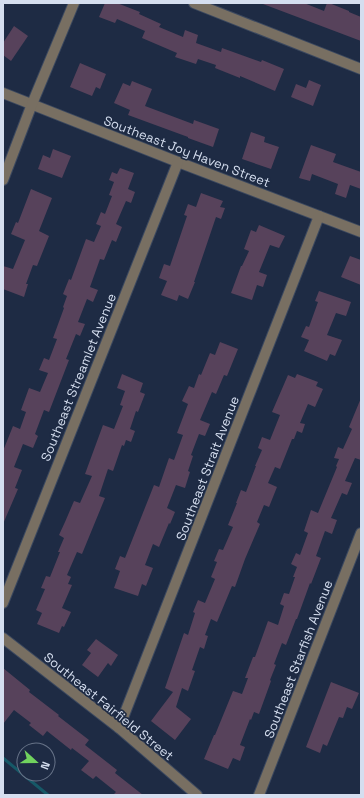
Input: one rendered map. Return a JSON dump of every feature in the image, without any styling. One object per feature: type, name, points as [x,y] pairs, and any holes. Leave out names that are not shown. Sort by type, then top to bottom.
[{"type":"street","points":[[3,180],[32,104],[74,3]]},
{"type":"street","points":[[194,3],[361,68]]},
{"type":"street","name":"Southeast Joy Haven Street","points":[[3,93],[361,232]]},
{"type":"street","name":"Southeast Streamlet Avenue","points":[[3,603],[178,162]]},
{"type":"street","name":"Southeast Strait Avenue","points":[[119,728],[319,216]]},
{"type":"street","name":"Southeast Starfish Avenue","points":[[259,795],[361,533]]},
{"type":"street","name":"Southeast Fairfield Street","points":[[3,638],[119,728],[197,795]]},
{"type":"building","points":[[105,3],[117,3],[140,12],[139,14],[161,24],[159,27],[183,37],[185,30],[198,35],[196,43],[221,52],[222,48],[261,62],[262,60],[284,69],[275,91],[240,76],[240,78],[215,68],[216,65],[198,59],[196,64],[175,57],[177,53],[142,38],[145,31],[117,19],[115,23],[99,17]]},
{"type":"building","points":[[304,3],[324,11],[327,3],[329,3],[361,17],[361,41],[263,4]]},
{"type":"building","points":[[14,26],[28,36],[11,61],[3,55],[3,43]]},
{"type":"building","points":[[80,63],[106,74],[100,89],[96,87],[92,96],[70,87]]},
{"type":"building","points":[[309,80],[321,85],[313,106],[291,97],[296,84],[306,88]]},
{"type":"building","points":[[132,81],[152,89],[145,106],[193,124],[194,120],[219,129],[213,147],[128,115],[130,110],[114,103],[123,83],[130,86]]},
{"type":"building","points":[[251,132],[265,137],[264,142],[279,147],[271,169],[242,159]]},
{"type":"building","points":[[311,145],[336,154],[333,162],[361,172],[361,189],[350,185],[346,198],[335,194],[338,184],[312,174],[310,181],[299,178]]},
{"type":"building","points":[[53,149],[71,156],[62,178],[38,169],[43,155],[50,158]]},
{"type":"building","points":[[120,168],[134,173],[128,189],[135,192],[131,203],[126,201],[116,224],[122,227],[116,242],[112,240],[104,260],[100,259],[90,287],[98,290],[93,302],[87,299],[78,322],[85,324],[80,336],[76,334],[66,359],[69,360],[49,412],[44,410],[35,434],[38,436],[33,448],[23,444],[14,467],[22,470],[15,488],[18,489],[3,524],[3,451],[13,426],[20,429],[26,412],[21,410],[29,388],[40,392],[48,373],[39,370],[44,358],[49,360],[57,339],[53,338],[67,296],[63,294],[69,279],[71,280],[86,239],[94,242],[101,226],[96,224],[101,212],[105,214],[112,196],[109,195],[114,182],[109,180],[112,172],[117,174]]},
{"type":"building","points":[[31,189],[52,198],[39,231],[49,236],[37,266],[33,265],[26,284],[28,284],[24,297],[3,289],[3,266],[13,269],[25,240],[11,234],[16,222],[18,223]]},
{"type":"building","points":[[201,193],[223,201],[220,207],[225,208],[221,219],[216,217],[188,299],[179,295],[177,301],[161,295],[167,281],[159,278],[164,264],[170,266],[187,216],[184,215],[188,204],[196,207]]},
{"type":"building","points":[[259,225],[285,236],[279,248],[270,245],[259,272],[267,275],[263,287],[257,285],[252,300],[231,293],[241,266],[249,251],[244,249],[251,230],[256,232]]},
{"type":"building","points":[[350,256],[361,260],[361,285],[341,277]]},
{"type":"building","points":[[319,291],[351,302],[346,316],[336,313],[327,335],[342,340],[335,356],[330,354],[327,361],[304,351],[309,340],[301,337],[306,326],[309,327],[318,302],[315,301]]},
{"type":"building","points":[[220,342],[238,349],[227,376],[224,375],[216,394],[212,392],[200,420],[210,424],[205,436],[199,434],[191,455],[193,456],[188,471],[190,472],[185,488],[176,485],[167,508],[175,512],[159,547],[153,544],[145,565],[153,568],[146,586],[142,584],[138,596],[114,588],[120,571],[115,569],[120,556],[125,558],[154,485],[159,487],[169,458],[174,460],[183,435],[177,433],[188,404],[182,401],[189,386],[194,388],[199,374],[201,375],[210,353],[215,355]]},
{"type":"building","points":[[122,374],[143,383],[140,392],[145,394],[138,412],[136,411],[130,429],[135,431],[131,442],[126,440],[124,446],[122,445],[113,471],[108,469],[99,496],[105,498],[82,554],[77,552],[67,575],[71,577],[68,584],[72,585],[62,608],[71,612],[64,627],[62,626],[59,633],[37,624],[42,613],[36,610],[45,589],[41,588],[46,576],[50,577],[60,552],[58,552],[64,538],[59,535],[74,501],[80,503],[92,476],[85,474],[103,425],[114,429],[123,406],[120,405],[125,391],[117,388]]},
{"type":"building","points":[[297,374],[318,382],[316,386],[323,389],[315,407],[308,404],[300,423],[305,424],[302,433],[297,431],[294,439],[292,439],[280,469],[275,467],[268,483],[277,487],[269,507],[264,505],[257,522],[260,524],[235,587],[232,586],[217,622],[211,619],[205,635],[208,636],[204,649],[200,647],[192,670],[195,671],[188,691],[182,688],[176,707],[191,719],[175,740],[151,721],[173,692],[165,688],[184,633],[188,635],[195,613],[193,612],[198,600],[205,603],[215,579],[211,577],[217,562],[214,561],[219,549],[223,550],[233,527],[228,525],[241,490],[246,492],[262,450],[258,448],[262,437],[270,440],[280,415],[272,412],[288,375],[295,378]]},
{"type":"building","points":[[361,398],[361,460],[355,458],[345,481],[352,483],[347,495],[342,493],[331,518],[337,520],[332,534],[325,531],[316,556],[321,558],[286,645],[282,643],[274,664],[276,665],[270,680],[271,681],[259,714],[254,712],[251,720],[250,719],[240,745],[245,747],[240,761],[233,758],[228,769],[204,759],[233,691],[242,694],[248,678],[245,678],[253,657],[255,657],[268,621],[278,625],[284,606],[280,604],[284,593],[289,594],[295,577],[293,577],[297,567],[291,564],[296,553],[300,555],[308,533],[304,531],[311,510],[318,513],[337,467],[336,466],[339,459],[334,458],[338,447],[343,449],[352,429],[349,427]]},
{"type":"building","points":[[96,639],[118,655],[111,666],[108,663],[98,677],[82,665],[91,653],[87,650]]},
{"type":"building","points":[[3,668],[30,690],[29,692],[89,740],[85,745],[117,770],[115,773],[143,795],[113,795],[116,792],[96,776],[93,779],[81,770],[89,761],[72,748],[71,750],[47,731],[43,736],[29,725],[31,723],[14,710],[3,724]]},
{"type":"building","points":[[331,682],[359,693],[352,709],[347,707],[343,718],[339,717],[327,746],[323,744],[320,753],[306,747]]},
{"type":"waterway","points":[[3,758],[48,795]]}]
